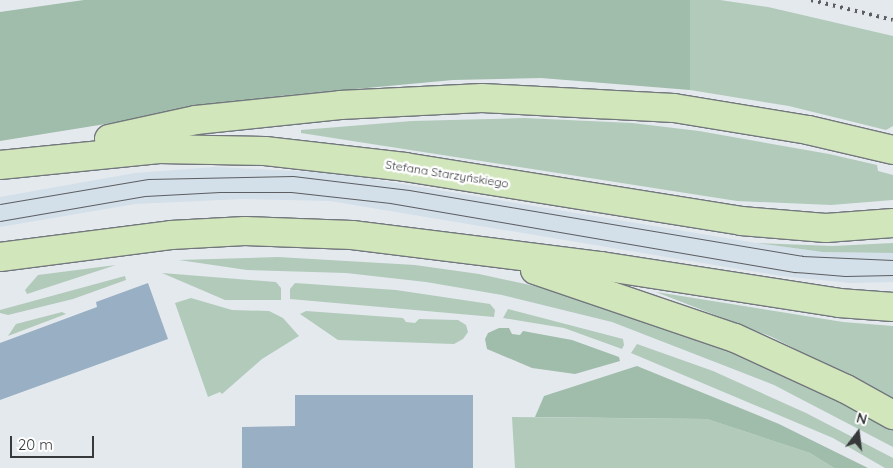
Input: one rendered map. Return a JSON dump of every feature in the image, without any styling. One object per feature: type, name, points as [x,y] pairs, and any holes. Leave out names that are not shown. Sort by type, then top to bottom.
[{"type":"main road","points":[[28,160],[196,120],[340,105],[482,98],[674,108],[808,130],[887,149]]},
{"type":"main road","name":"Stefana Starzyńskiego","points":[[0,165],[28,160],[159,149],[265,150],[405,167],[741,221],[826,228],[893,223]]},
{"type":"main road","points":[[0,257],[105,241],[245,232],[352,235],[455,245],[839,303],[893,307]]},
{"type":"main road","points":[[455,245],[623,297],[735,338],[846,389],[893,415]]},
{"type":"shaded area","points":[[215,167],[336,173],[756,243],[823,252],[893,253],[893,282],[851,283],[781,276],[330,201],[243,199],[135,204],[0,227],[0,197],[135,173]]},
{"type":"green space","points":[[84,0],[690,0],[690,90],[541,78],[453,80],[280,96],[0,141],[0,12]]},
{"type":"green space","points":[[690,0],[720,0],[768,7],[893,36],[893,126],[886,130],[789,106],[690,90]]},
{"type":"green space","points":[[524,118],[632,123],[699,131],[829,154],[877,165],[878,171],[893,175],[893,200],[831,205],[737,201],[301,133],[301,130],[412,121]]},
{"type":"green space","points":[[756,243],[833,246],[893,243],[893,253],[823,252]]},
{"type":"green space","points":[[278,257],[415,265],[479,274],[553,290],[704,337],[863,412],[893,429],[893,447],[774,385],[612,322],[502,295],[426,282],[346,273],[247,270],[179,260]]},
{"type":"green space","points":[[116,265],[27,294],[25,290],[38,275]]},
{"type":"green space","points":[[162,273],[276,282],[281,288],[281,300],[225,300]]},
{"type":"green space","points":[[125,276],[126,280],[73,299],[8,315],[0,313],[0,310]]},
{"type":"green space","points":[[295,283],[396,290],[490,304],[495,310],[494,317],[290,299],[290,289]]},
{"type":"green space","points":[[656,292],[843,322],[893,326],[893,399],[772,337]]},
{"type":"green space","points":[[191,298],[232,310],[269,311],[283,318],[299,336],[262,359],[222,394],[220,392],[208,397],[175,303]]},
{"type":"green space","points":[[508,309],[623,339],[624,345],[622,349],[564,328],[503,318]]},
{"type":"green space","points":[[306,311],[403,318],[406,322],[415,323],[419,319],[458,320],[466,325],[468,332],[463,339],[454,344],[338,340],[300,314]]},
{"type":"green space","points":[[62,312],[66,314],[8,336],[16,324]]},
{"type":"green space","points":[[499,328],[509,328],[512,334],[520,335],[523,331],[572,340],[619,357],[620,361],[575,374],[532,368],[487,349],[485,339],[488,333]]},
{"type":"green space","points":[[637,344],[713,371],[806,413],[893,458],[893,468],[885,468],[833,438],[631,353]]},
{"type":"green space","points":[[637,366],[779,424],[868,468],[834,468],[810,453],[707,419],[535,417],[544,396]]},
{"type":"green space","points":[[512,417],[707,419],[810,453],[834,468],[515,468]]},
{"type":"building","points":[[148,283],[168,339],[0,400],[0,343],[97,307],[96,302]]},
{"type":"building","points":[[295,395],[473,395],[473,468],[242,468],[242,427],[295,426]]},
{"type":"tram line","points":[[0,204],[148,179],[293,176],[409,190],[802,256],[893,260]]},
{"type":"tram line","points":[[0,221],[145,196],[220,192],[291,192],[390,203],[795,272],[845,276],[893,275]]},
{"type":"railway","points":[[811,0],[893,20]]}]
